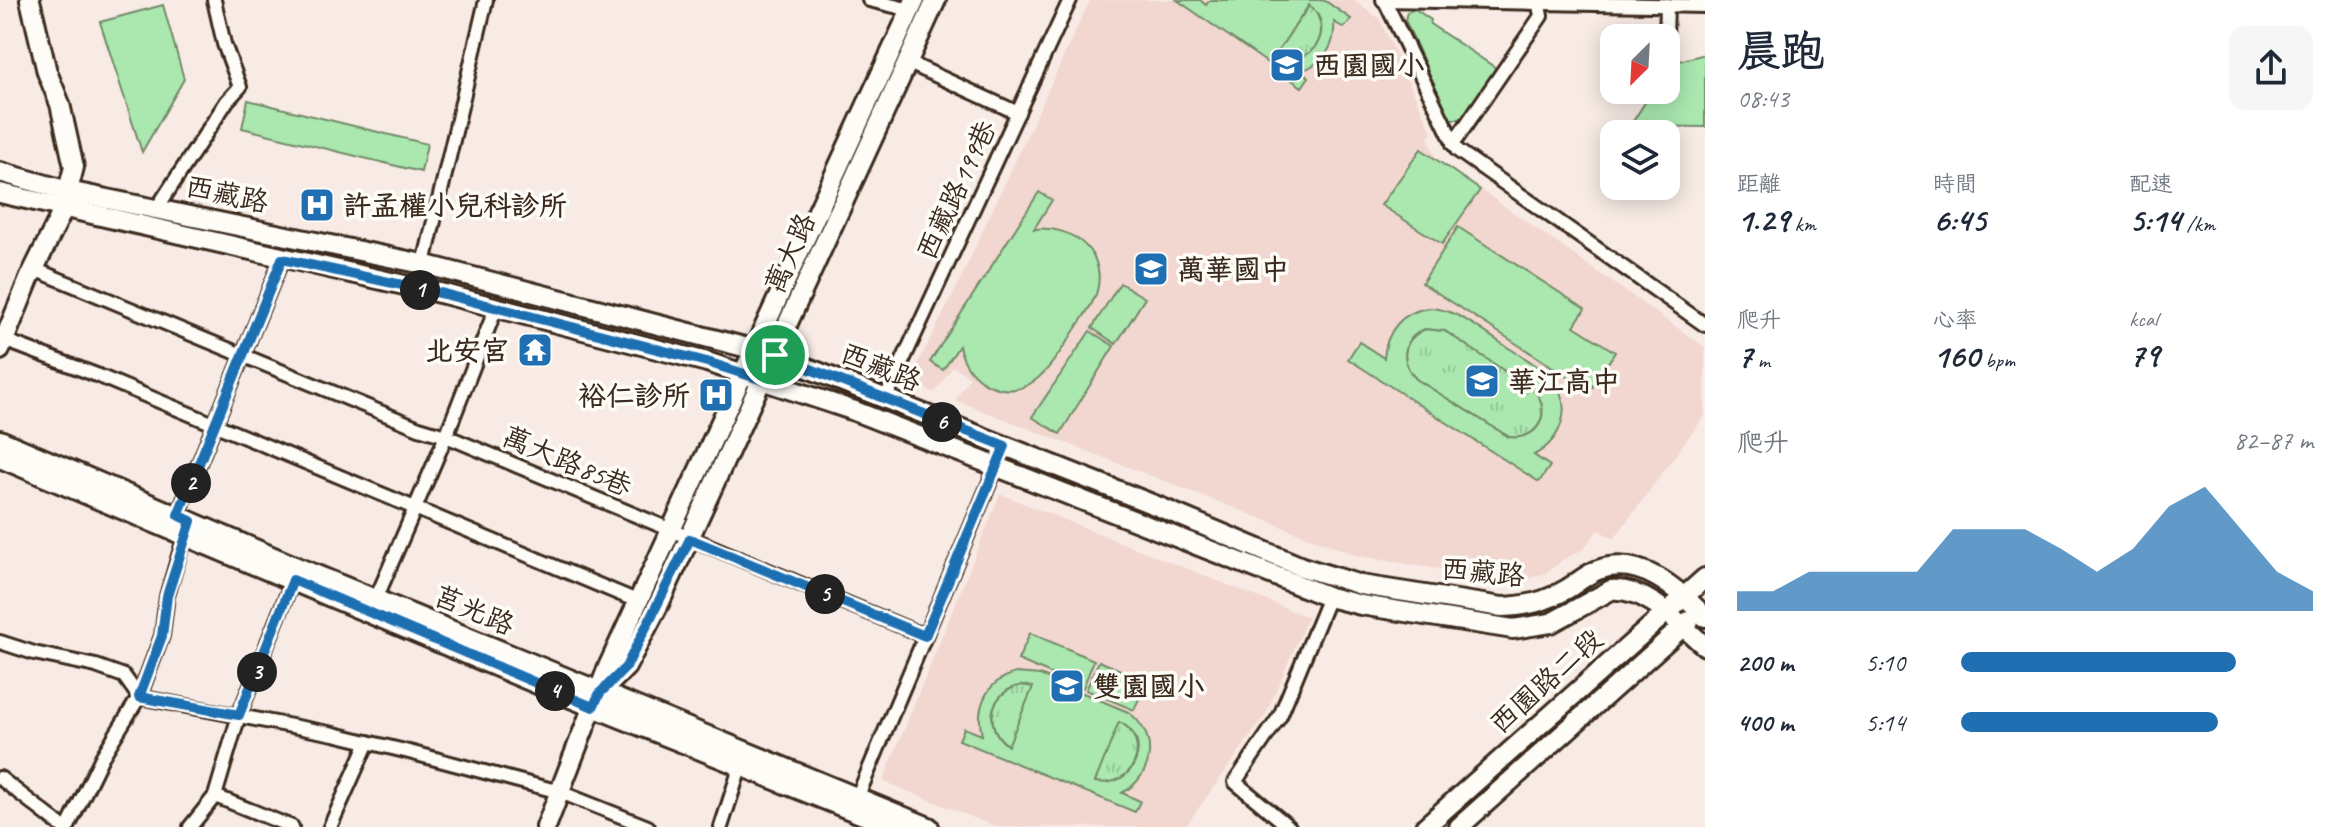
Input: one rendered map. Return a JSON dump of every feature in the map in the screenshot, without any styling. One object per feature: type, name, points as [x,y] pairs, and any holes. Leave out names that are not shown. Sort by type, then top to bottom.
[{"type":"street","points":[[30,0],[47,72],[60,104],[74,167],[63,210],[2,345],[99,376],[637,601]]},
{"type":"street","points":[[157,208],[227,101],[240,87],[224,44],[214,0]]},
{"type":"street","points":[[418,289],[486,0]]},
{"type":"street","points":[[869,0],[913,5]]},
{"type":"street","name":"萬大路","points":[[596,700],[626,667],[690,539],[936,0]]},
{"type":"street","name":"西藏路199巷","points":[[885,399],[1070,0]]},
{"type":"street","points":[[1705,6],[1384,1],[1457,150],[1705,325]]},
{"type":"street","points":[[1453,144],[1541,16],[1538,1]]},
{"type":"street","name":"萬大路","points":[[546,827],[637,601],[913,5]]},
{"type":"street","points":[[1666,24],[1667,5]]},
{"type":"street","points":[[907,62],[1018,113]]},
{"type":"street","name":"西藏路","points":[[0,172],[68,191],[423,264],[775,355],[1302,567],[1361,585],[1502,607],[1525,606],[1552,598],[1599,570],[1626,566],[1653,575],[1703,612]]},
{"type":"street","name":"西藏路","points":[[0,193],[63,210],[418,289],[707,362],[839,405],[1329,597],[1513,629],[1551,623],[1611,590],[1634,592],[1705,646]]},
{"type":"street","points":[[0,778],[66,827],[102,757],[139,697],[162,636],[167,596],[184,524],[216,426],[282,259]]},
{"type":"street","name":"萬大路85巷","points":[[34,269],[446,436],[925,636]]},
{"type":"street","points":[[376,599],[446,436],[496,308]]},
{"type":"street","name":"莒光路","points":[[0,440],[295,574],[596,700],[929,827]]},
{"type":"street","points":[[857,798],[1005,446]]},
{"type":"street","name":"莒光路","points":[[0,458],[184,524]]},
{"type":"street","points":[[190,827],[215,796],[239,715],[295,574]]},
{"type":"street","name":"莒光路","points":[[295,574],[376,599],[868,822],[893,827]]},
{"type":"street","name":"西園路二段","points":[[1429,826],[1705,578]]},
{"type":"street","points":[[1289,827],[1235,782],[1280,716],[1329,597]]},
{"type":"street","name":"西園路二段","points":[[1459,827],[1682,627],[1703,612]]},
{"type":"street","points":[[0,642],[124,676],[139,697],[368,742],[560,792],[648,827]]},
{"type":"street","points":[[330,827],[368,742]]},
{"type":"street","points":[[721,827],[741,765]]},
{"type":"street","points":[[215,796],[292,827]]},
{"type":"shaded area","points":[[1090,0],[1353,0],[1379,18],[1432,132],[1428,138],[1437,159],[1705,347],[1705,415],[1614,539],[1598,530],[1584,549],[1544,574],[1520,581],[1516,587],[1504,580],[1358,556],[955,400],[970,377],[953,366],[935,393],[908,382],[951,299]]},
{"type":"shaded area","name":"雙園國小","points":[[1000,494],[1308,617],[1265,716],[1185,827],[996,827],[883,781]]},
{"type":"green space","points":[[1177,0],[1200,0],[1206,5],[1210,0],[1324,0],[1351,19],[1344,28],[1334,22],[1333,39],[1327,52],[1301,71],[1309,77],[1302,87]],"holes":[[[1309,5],[1318,14],[1320,36],[1309,53],[1299,58],[1276,54]]]},
{"type":"green space","points":[[163,5],[184,79],[142,152],[100,22]]},
{"type":"green space","points":[[1310,5],[1321,27],[1316,47],[1299,58],[1275,54]]},
{"type":"green space","points":[[1415,9],[1431,20],[1430,24],[1496,68],[1461,119],[1450,119],[1405,20],[1407,12]]},
{"type":"green space","points":[[1705,54],[1705,127],[1680,127],[1680,120],[1634,120],[1644,104],[1680,104],[1680,61]]},
{"type":"green space","points":[[248,100],[427,144],[421,172],[242,128]]},
{"type":"green space","points":[[1421,149],[1480,190],[1442,244],[1381,205]]},
{"type":"green space","points":[[1039,192],[1052,200],[1034,229],[1062,232],[1085,245],[1098,268],[1099,282],[1095,297],[1054,361],[1026,386],[1002,389],[981,381],[968,368],[959,346],[943,370],[930,362]]},
{"type":"green space","points":[[1458,227],[1585,309],[1574,326],[1615,352],[1590,391],[1422,283]]},
{"type":"green space","points":[[1120,283],[1145,298],[1116,344],[1092,328]]},
{"type":"green space","points":[[1440,309],[1467,321],[1540,368],[1558,388],[1564,410],[1562,421],[1552,440],[1534,455],[1550,466],[1539,482],[1348,359],[1359,342],[1384,358],[1388,339],[1397,324],[1420,310]],"holes":[[[1425,329],[1445,331],[1536,392],[1541,401],[1542,417],[1534,431],[1509,437],[1416,379],[1405,358],[1408,344]]]},
{"type":"green space","points":[[1425,329],[1445,331],[1530,387],[1540,397],[1543,412],[1536,429],[1522,437],[1509,437],[1416,379],[1407,365],[1406,351],[1412,338]]},
{"type":"green space","points":[[1090,331],[1114,346],[1060,434],[1032,417]]},
{"type":"green space","points":[[1030,633],[1094,660],[1083,688],[1018,660]]},
{"type":"green space","points":[[1099,661],[1147,681],[1134,710],[1086,690]]},
{"type":"green space","points":[[1016,673],[1040,675],[1128,712],[1138,721],[1148,743],[1147,765],[1133,785],[1122,793],[1140,801],[1135,812],[959,740],[964,728],[982,735],[980,715],[985,696],[1006,677]],"holes":[[[1022,685],[1033,687],[1008,746],[995,729],[993,711],[1002,694]],[[1119,722],[1136,739],[1136,761],[1121,778],[1095,782]]]},
{"type":"green space","points":[[1022,685],[1034,686],[1009,746],[995,730],[993,711],[1002,695]]},
{"type":"green space","points":[[1119,721],[1130,730],[1135,741],[1137,752],[1134,762],[1119,779],[1108,783],[1094,782]]},
{"type":"place","name":"西園國小","points":[[1287,65]]},
{"type":"place","name":"許孟權小兒科診所","points":[[317,205]]},
{"type":"place","name":"萬華國中","points":[[1151,269]]},
{"type":"place","name":"北安宮","points":[[535,350]]},
{"type":"place","name":"華江高中","points":[[1482,381]]},
{"type":"place","name":"裕仁診所","points":[[716,395]]},
{"type":"place","name":"雙園國小","points":[[1067,686]]},
{"type":"route","points":[[282,259],[444,294],[707,362],[763,380],[775,355],[1005,446],[925,636],[690,539],[626,667],[600,693],[593,707],[293,580],[239,715],[139,697],[162,636],[167,596],[191,521],[178,515],[282,259]]}]
